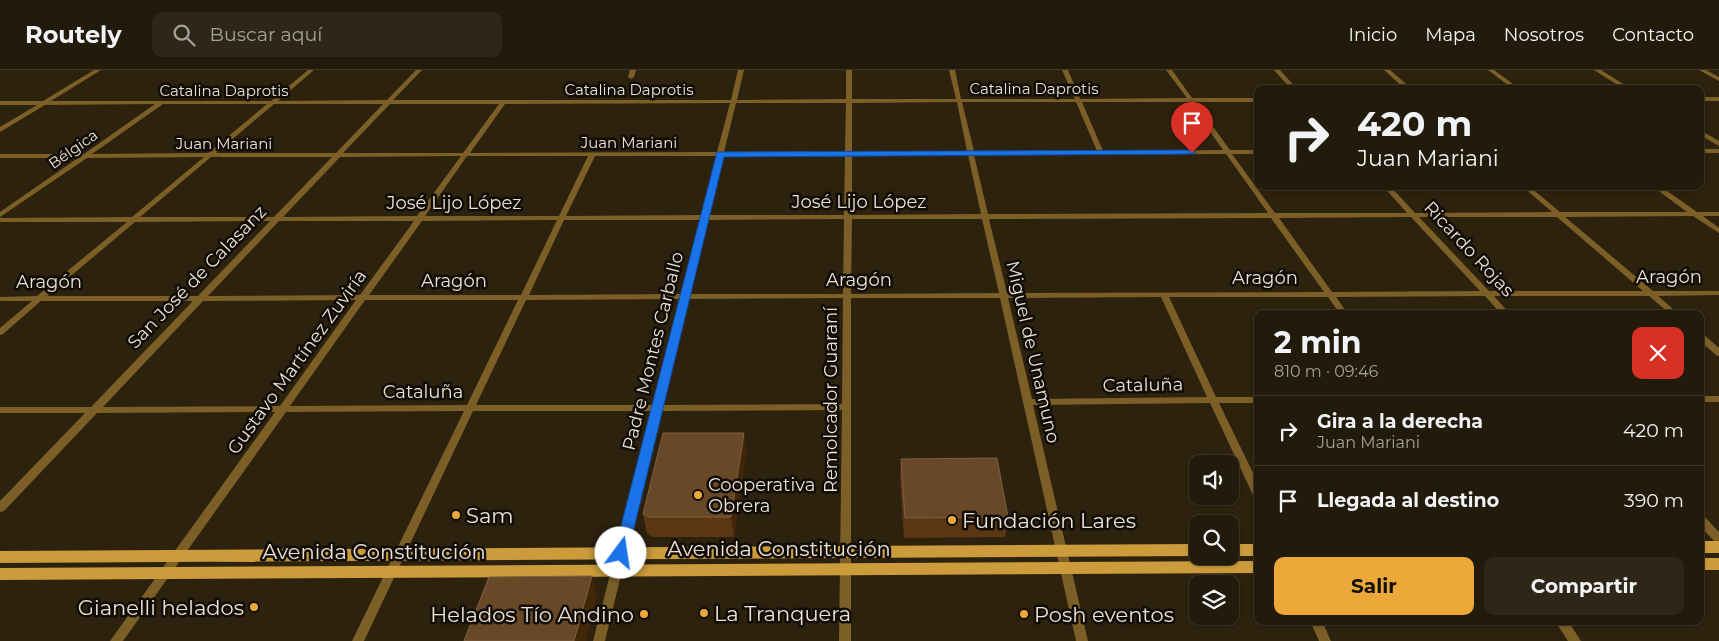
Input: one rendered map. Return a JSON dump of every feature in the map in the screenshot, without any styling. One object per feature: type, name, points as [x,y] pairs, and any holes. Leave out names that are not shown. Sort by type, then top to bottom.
[{"type":"main road","points":[[1704,547],[1719,547]]},
{"type":"main road","name":"Avenida Constitución","points":[[0,557],[1189,550]]},
{"type":"main road","points":[[1239,550],[1254,550]]},
{"type":"main road","points":[[1704,564],[1719,564]]},
{"type":"main road","name":"Avenida Constitución","points":[[0,574],[1254,567]]},
{"type":"street","points":[[0,130],[98,70]]},
{"type":"street","points":[[0,332],[312,70]]},
{"type":"street","name":"San José de Calasanz","points":[[0,508],[419,70]]},
{"type":"street","points":[[630,76],[633,70]]},
{"type":"street","name":"Padre Montes Carballo","points":[[599,641],[741,70]]},
{"type":"street","name":"Remolcador Guaraní","points":[[845,641],[849,70]]},
{"type":"street","name":"Miguel de Unamuno","points":[[952,70],[1082,641]]},
{"type":"street","points":[[1065,70],[1101,153]]},
{"type":"street","points":[[1169,70],[1254,188]]},
{"type":"street","points":[[1277,70],[1290,85]]},
{"type":"street","points":[[1387,70],[1404,85]]},
{"type":"street","points":[[1491,70],[1512,85]]},
{"type":"street","points":[[1597,70],[1621,85]]},
{"type":"street","points":[[1702,70],[1719,79]]},
{"type":"street","points":[[1704,99],[1719,99]]},
{"type":"street","name":"Catalina Daprotis","points":[[0,103],[1254,100]]},
{"type":"street","name":"Gustavo Martínez Zuviría","points":[[116,641],[503,102]]},
{"type":"street","name":"Bélgica","points":[[0,215],[161,103]]},
{"type":"street","points":[[1704,135],[1719,144]]},
{"type":"street","points":[[1704,151],[1719,151]]},
{"type":"street","name":"Juan Mariani","points":[[0,156],[1254,152]]},
{"type":"street","points":[[358,641],[592,154]]},
{"type":"street","points":[[1256,190],[1341,310]]},
{"type":"street","name":"Ricardo Rojas","points":[[1390,190],[1502,310]]},
{"type":"street","points":[[1530,190],[1670,310]]},
{"type":"street","points":[[1661,190],[1719,231]]},
{"type":"street","name":"José Lijo López","points":[[0,220],[1719,214]]},
{"type":"street","name":"Aragón","points":[[0,299],[1719,293]]},
{"type":"street","points":[[1164,294],[1254,487]]},
{"type":"street","points":[[1704,340],[1719,353]]},
{"type":"street","points":[[1704,399],[1719,399]]},
{"type":"street","name":"Cataluña","points":[[1028,402],[1254,400]]},
{"type":"street","name":"Cataluña","points":[[0,410],[847,407]]},
{"type":"street","points":[[1704,523],[1719,539]]},
{"type":"street","points":[[1318,625],[1326,641]]},
{"type":"street","points":[[1564,625],[1575,641]]},
{"type":"building","name":"Cooperativa Obrera","points":[[663,433],[744,433],[731,517],[649,517],[643,514]]},
{"type":"building","name":"Fundación Lares","points":[[997,458],[1008,517],[905,518],[901,459]]},
{"type":"building","points":[[592,576],[574,641],[464,641],[489,577]]},
{"type":"place","name":"Cooperativa Obrera","points":[[698,495]]},
{"type":"place","name":"Sam","points":[[456,515]]},
{"type":"place","name":"Fundación Lares","points":[[952,520]]},
{"type":"place","name":"Gianelli helados","points":[[254,607]]},
{"type":"place","name":"La Tranquera","points":[[704,613]]},
{"type":"place","name":"Helados Tío Andino","points":[[644,614]]},
{"type":"place","name":"Posh eventos","points":[[1024,614]]},
{"type":"route","points":[[621,553],[720,154],[1192,153]]}]
